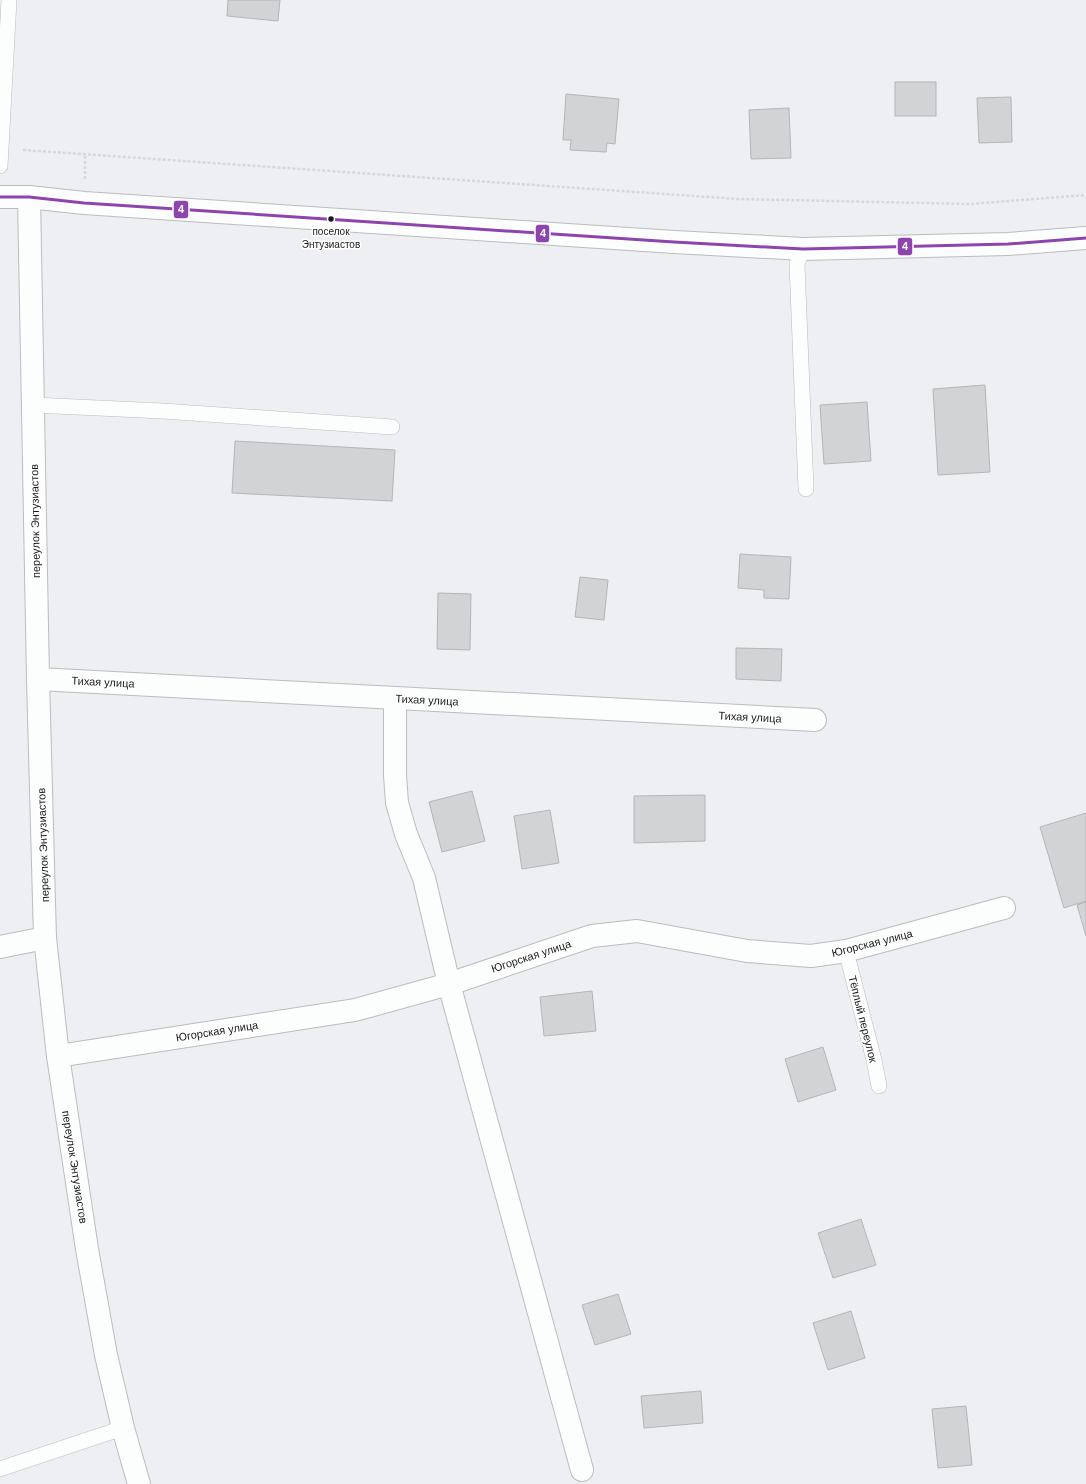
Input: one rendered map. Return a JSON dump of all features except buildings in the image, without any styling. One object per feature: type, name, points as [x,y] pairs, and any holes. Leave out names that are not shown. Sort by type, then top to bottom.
[{"type":"street","points":[[0,196],[674,242],[803,249],[1008,244],[1086,238]]},
{"type":"street","name":"переулок Энтузиастов","points":[[29,197],[38,679],[45,938],[58,1056],[89,1257],[106,1355],[123,1428],[139,1484]]},
{"type":"street","name":"Тихая улица","points":[[38,679],[815,720]]},
{"type":"street","points":[[395,698],[395,774],[397,803],[406,834],[424,878],[449,984],[582,1470]]},
{"type":"street","name":"Югорская улица","points":[[58,1056],[355,1010],[449,984],[592,936],[637,931],[747,951],[811,956],[846,952],[1004,908]]},
{"type":"street","points":[[0,947],[45,938]]},
{"type":"lane","points":[[0,166],[9,0]]},
{"type":"lane","points":[[803,249],[797,264],[806,489]]},
{"type":"lane","points":[[33,405],[163,411],[392,427]]},
{"type":"lane","name":"Тёплый переулок","points":[[846,952],[874,1060],[879,1086]]},
{"type":"lane","points":[[0,1469],[123,1428]]},
{"type":"path","points":[[2,149],[738,199],[970,204],[1086,195]]},
{"type":"transit line","name":"4","points":[[0,197],[29,197],[84,203],[674,242],[803,249],[1008,244],[1086,238]]},
{"type":"place","name":"поселок Энтузиастов","points":[[331,219]]}]
